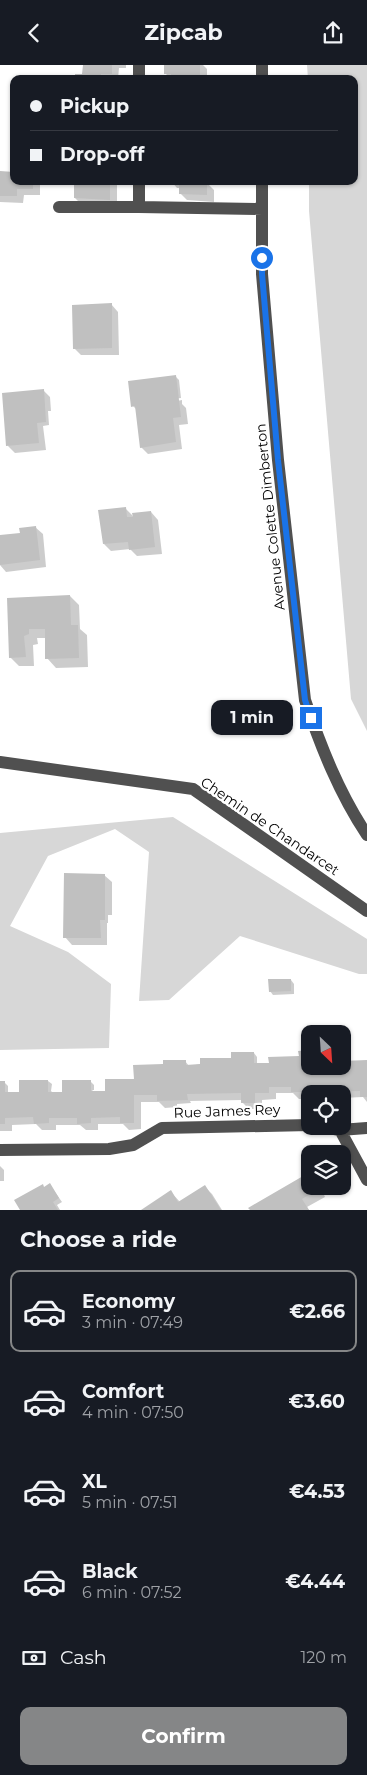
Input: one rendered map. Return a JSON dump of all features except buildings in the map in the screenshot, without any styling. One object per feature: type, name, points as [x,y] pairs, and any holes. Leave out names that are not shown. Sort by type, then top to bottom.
[{"type":"street","points":[[139,185],[139,207]]},
{"type":"street","name":"Avenue Colette Dimberton","points":[[262,185],[262,274],[278,460],[305,700],[333,775],[355,817],[367,835]]},
{"type":"street","points":[[59,207],[262,209]]},
{"type":"street","name":"Chemin de Chandarcet","points":[[0,762],[193,789],[367,911]]},
{"type":"street","name":"Rue James Rey","points":[[0,1150],[110,1149],[133,1145],[162,1128],[301,1125]]},
{"type":"street","points":[[351,1129],[367,1128]]},
{"type":"street","points":[[343,1135],[367,1180]]},
{"type":"shaded area","points":[[307,65],[367,65],[367,731],[351,699],[309,211],[309,185],[358,185],[358,75],[308,75]]},
{"type":"shaded area","points":[[173,817],[367,939],[367,974],[359,974],[240,936],[169,1000],[139,1001],[149,852],[115,829],[48,856],[10,926],[68,952],[111,984],[109,1048],[0,1050],[0,833]]},
{"type":"route","points":[[262,258],[278,460],[305,700],[311,718]]}]
